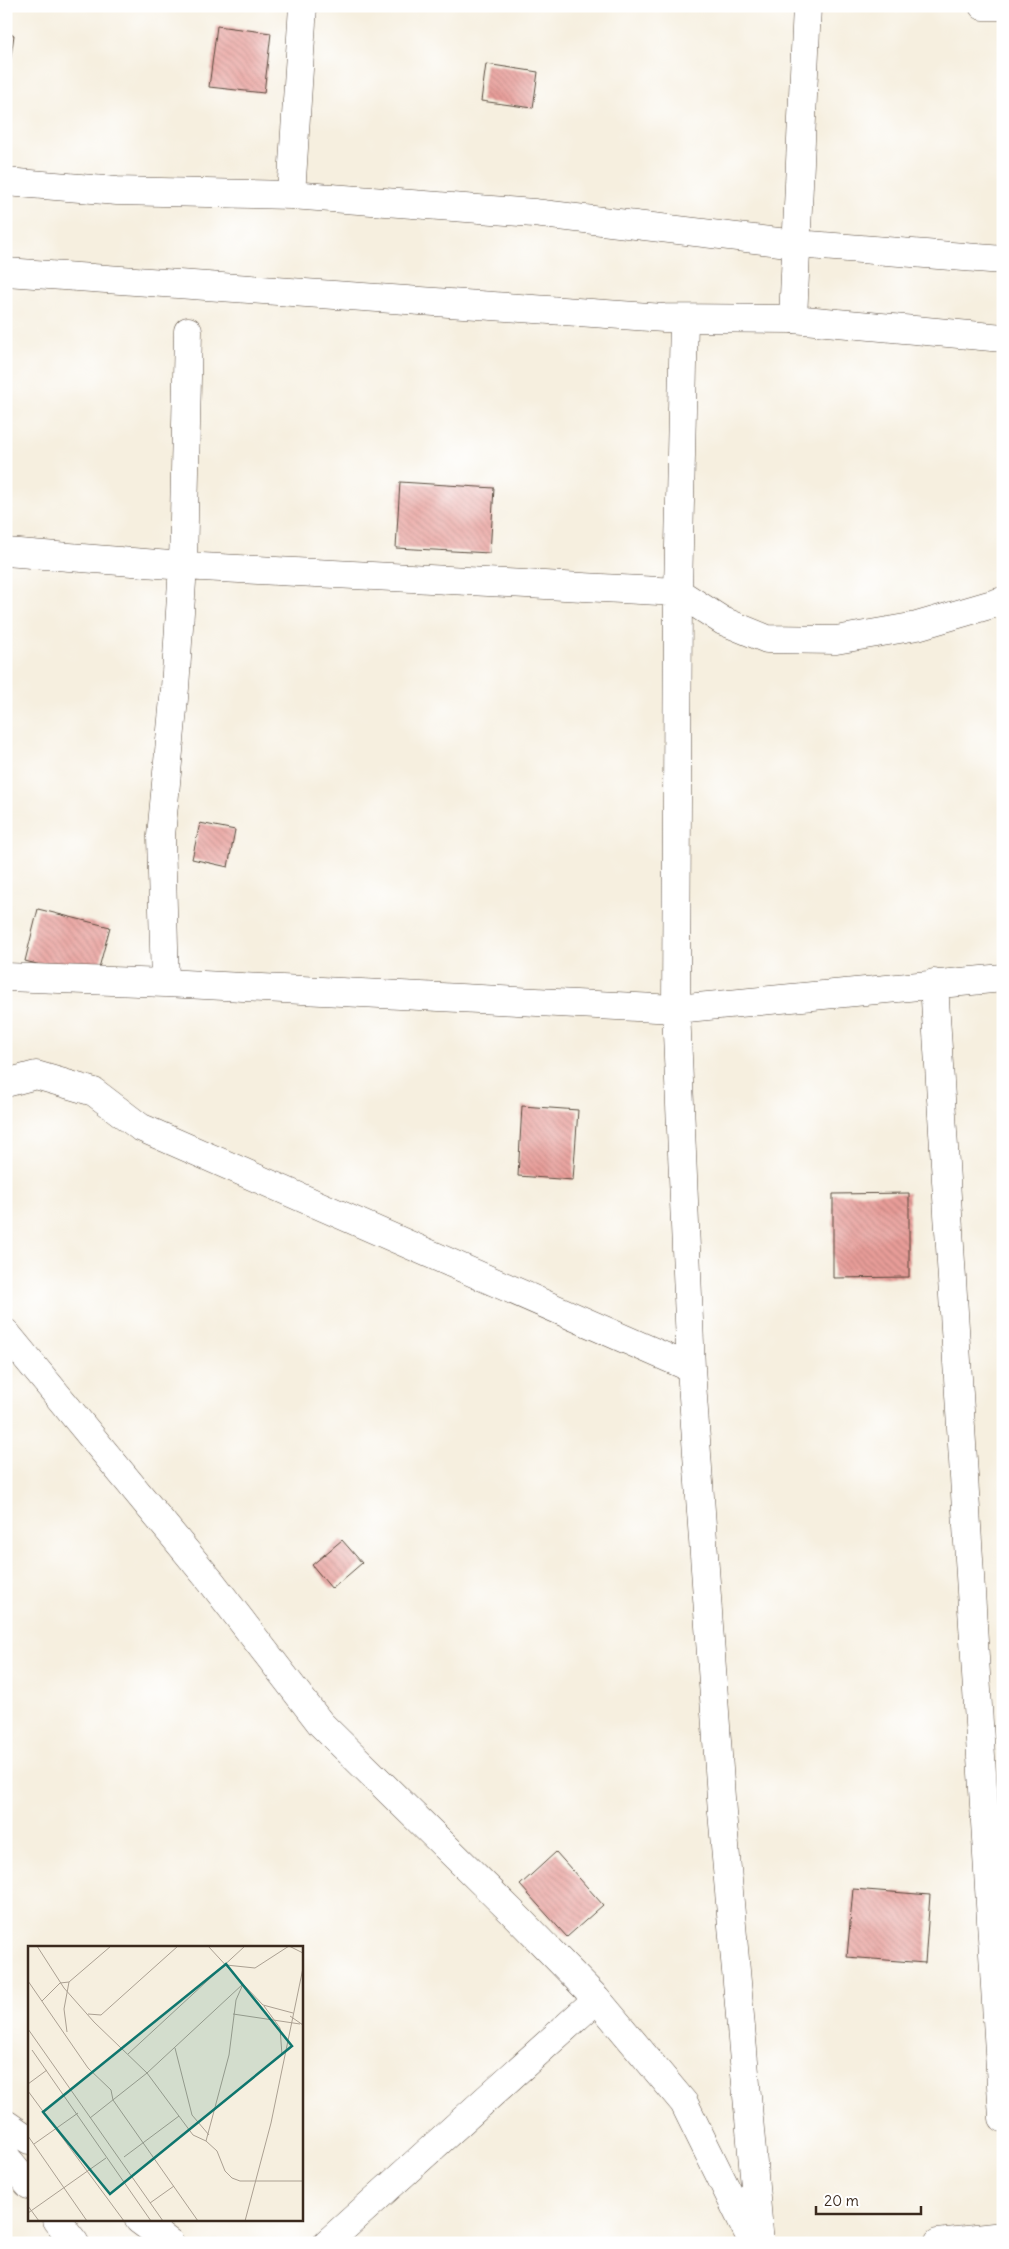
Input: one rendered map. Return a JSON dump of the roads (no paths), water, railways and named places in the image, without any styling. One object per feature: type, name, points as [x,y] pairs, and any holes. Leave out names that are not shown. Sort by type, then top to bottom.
[{"type":"street","points":[[291,195],[303,6]]},
{"type":"street","points":[[793,319],[807,6]]},
{"type":"street","points":[[983,6],[1003,6]]},
{"type":"street","points":[[6,182],[117,191],[291,195],[534,213],[796,244],[1003,260]]},
{"type":"street","points":[[6,272],[684,319],[793,319],[1003,338]]},
{"type":"street","points":[[684,319],[678,592],[676,1009],[691,1368],[722,1812],[760,2243]]},
{"type":"street","points":[[165,982],[160,836],[175,688],[183,566],[188,331]]},
{"type":"street","points":[[6,552],[183,566],[678,592],[723,621],[767,639],[836,640],[917,626],[1003,601]]},
{"type":"street","points":[[6,976],[165,982],[676,1009],[1003,978]]},
{"type":"street","points":[[934,984],[1003,2118]]},
{"type":"street","points":[[6,1084],[36,1075],[94,1092],[140,1127],[691,1368]]},
{"type":"street","points":[[6,1333],[212,1584],[320,1724],[504,1904],[597,1999],[684,2103],[753,2243]]},
{"type":"street","points":[[327,2243],[597,1999]]},
{"type":"street","points":[[6,2124],[28,2139]]},
{"type":"street","points":[[6,2157],[28,2184]]},
{"type":"street","points":[[59,2222],[75,2243]]},
{"type":"street","points":[[142,2222],[170,2243]]},
{"type":"street","points":[[938,2243],[1003,2236]]}]
